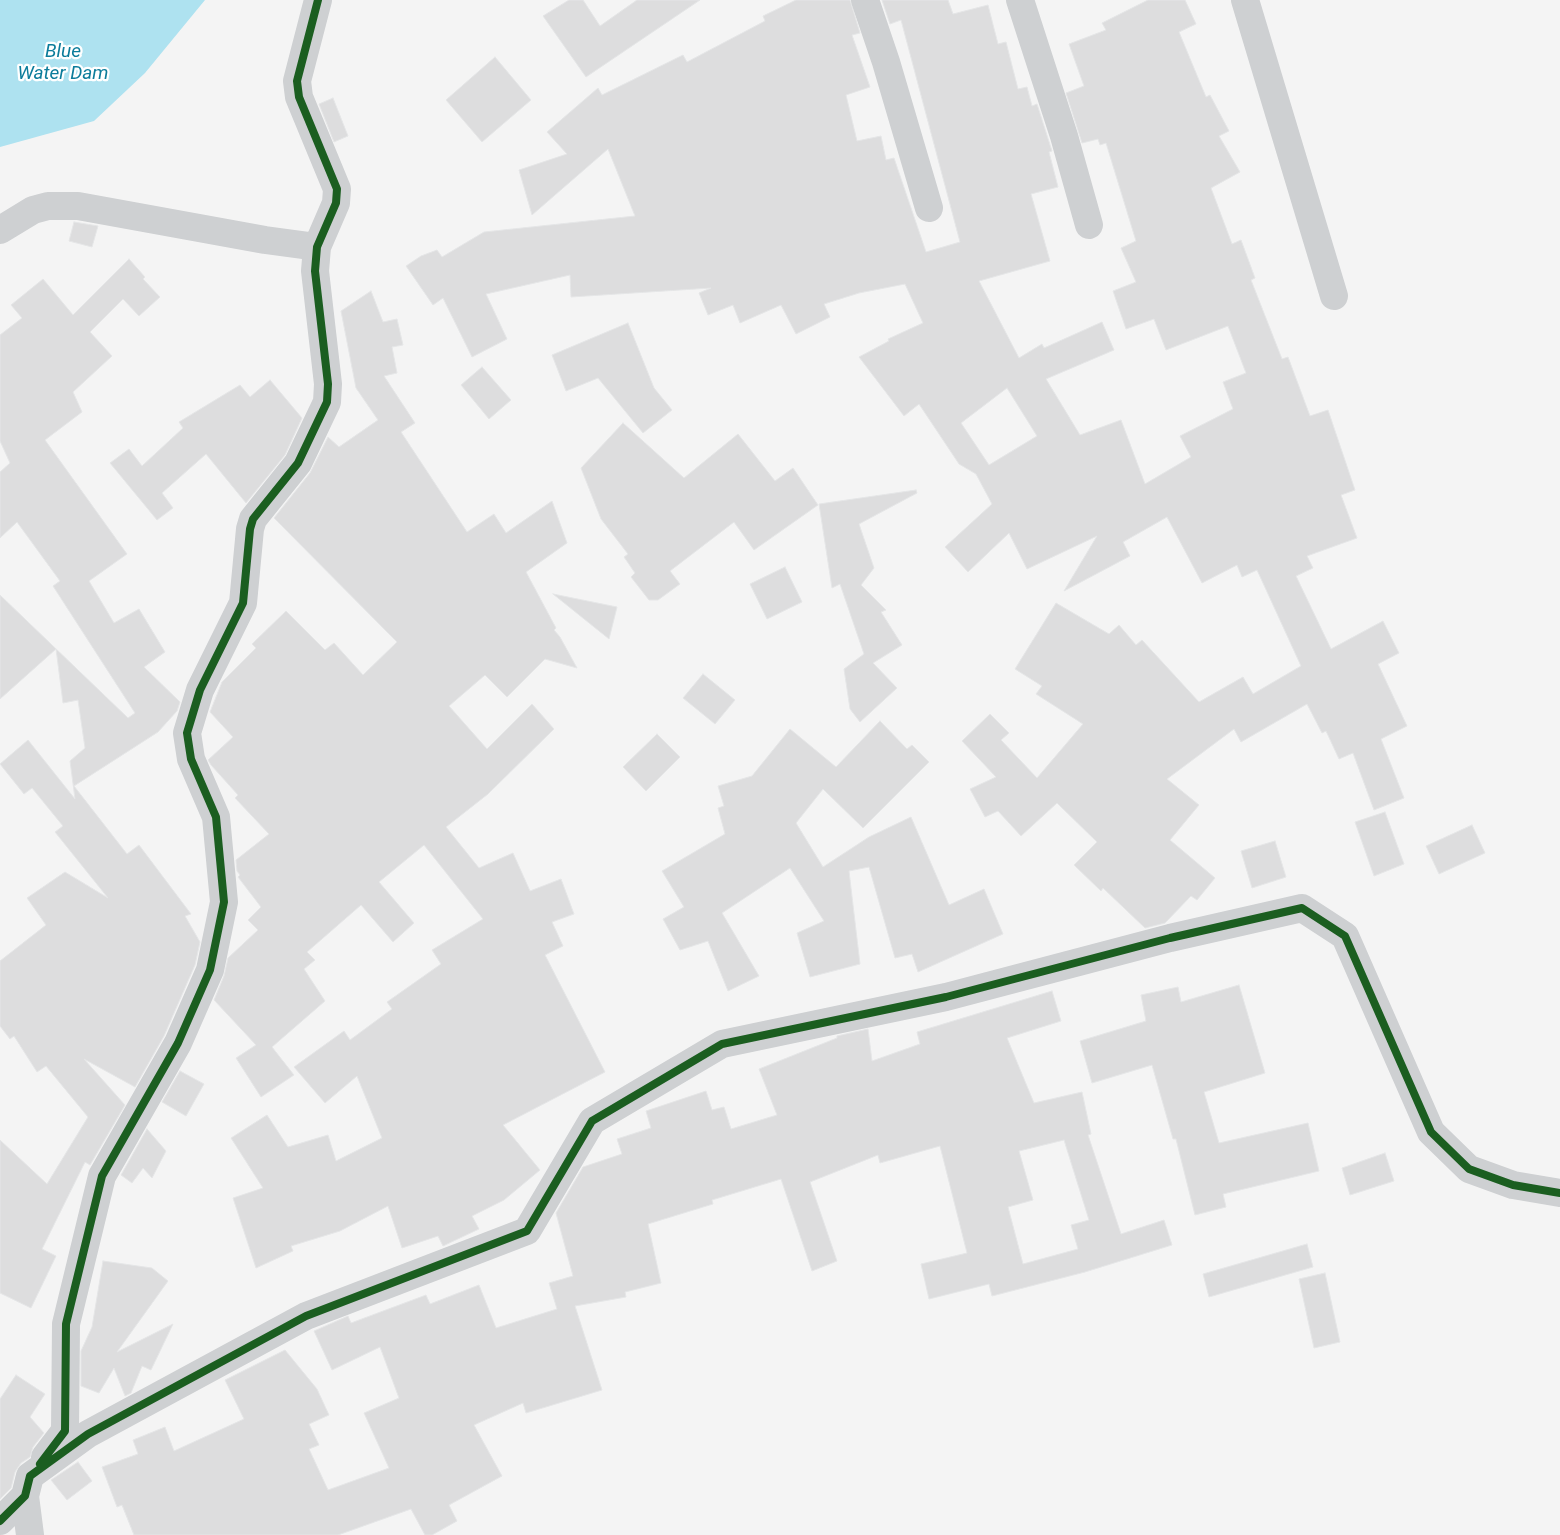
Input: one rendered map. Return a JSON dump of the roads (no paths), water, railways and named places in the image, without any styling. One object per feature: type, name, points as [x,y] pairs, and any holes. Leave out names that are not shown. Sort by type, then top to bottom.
[{"type":"street","points":[[0,1521],[28,1486],[65,1431],[66,1324],[102,1176],[178,1043],[210,970],[224,902],[216,817],[191,759],[188,733],[200,690],[244,603],[250,529],[253,519],[298,463],[327,402],[328,384],[315,271],[317,247],[336,203],[338,189],[299,97],[297,81],[318,0]]},
{"type":"street","points":[[865,0],[886,62],[929,208]]},
{"type":"street","points":[[1020,0],[1064,136],[1089,225]]},
{"type":"street","points":[[1245,0],[1334,296]]},
{"type":"street","points":[[0,230],[33,210],[48,206],[78,206],[265,240],[317,247]]},
{"type":"street","points":[[28,1486],[88,1434],[306,1316],[527,1231],[592,1120],[722,1044],[946,997],[1170,938],[1302,908],[1345,936],[1431,1132],[1469,1168],[1513,1185],[1559,1198]]},
{"type":"street","points":[[28,1486],[30,1535]]},
{"type":"water","name":"Blue Water Dam","points":[[0,0],[205,0],[145,73],[94,121],[0,147]]}]
